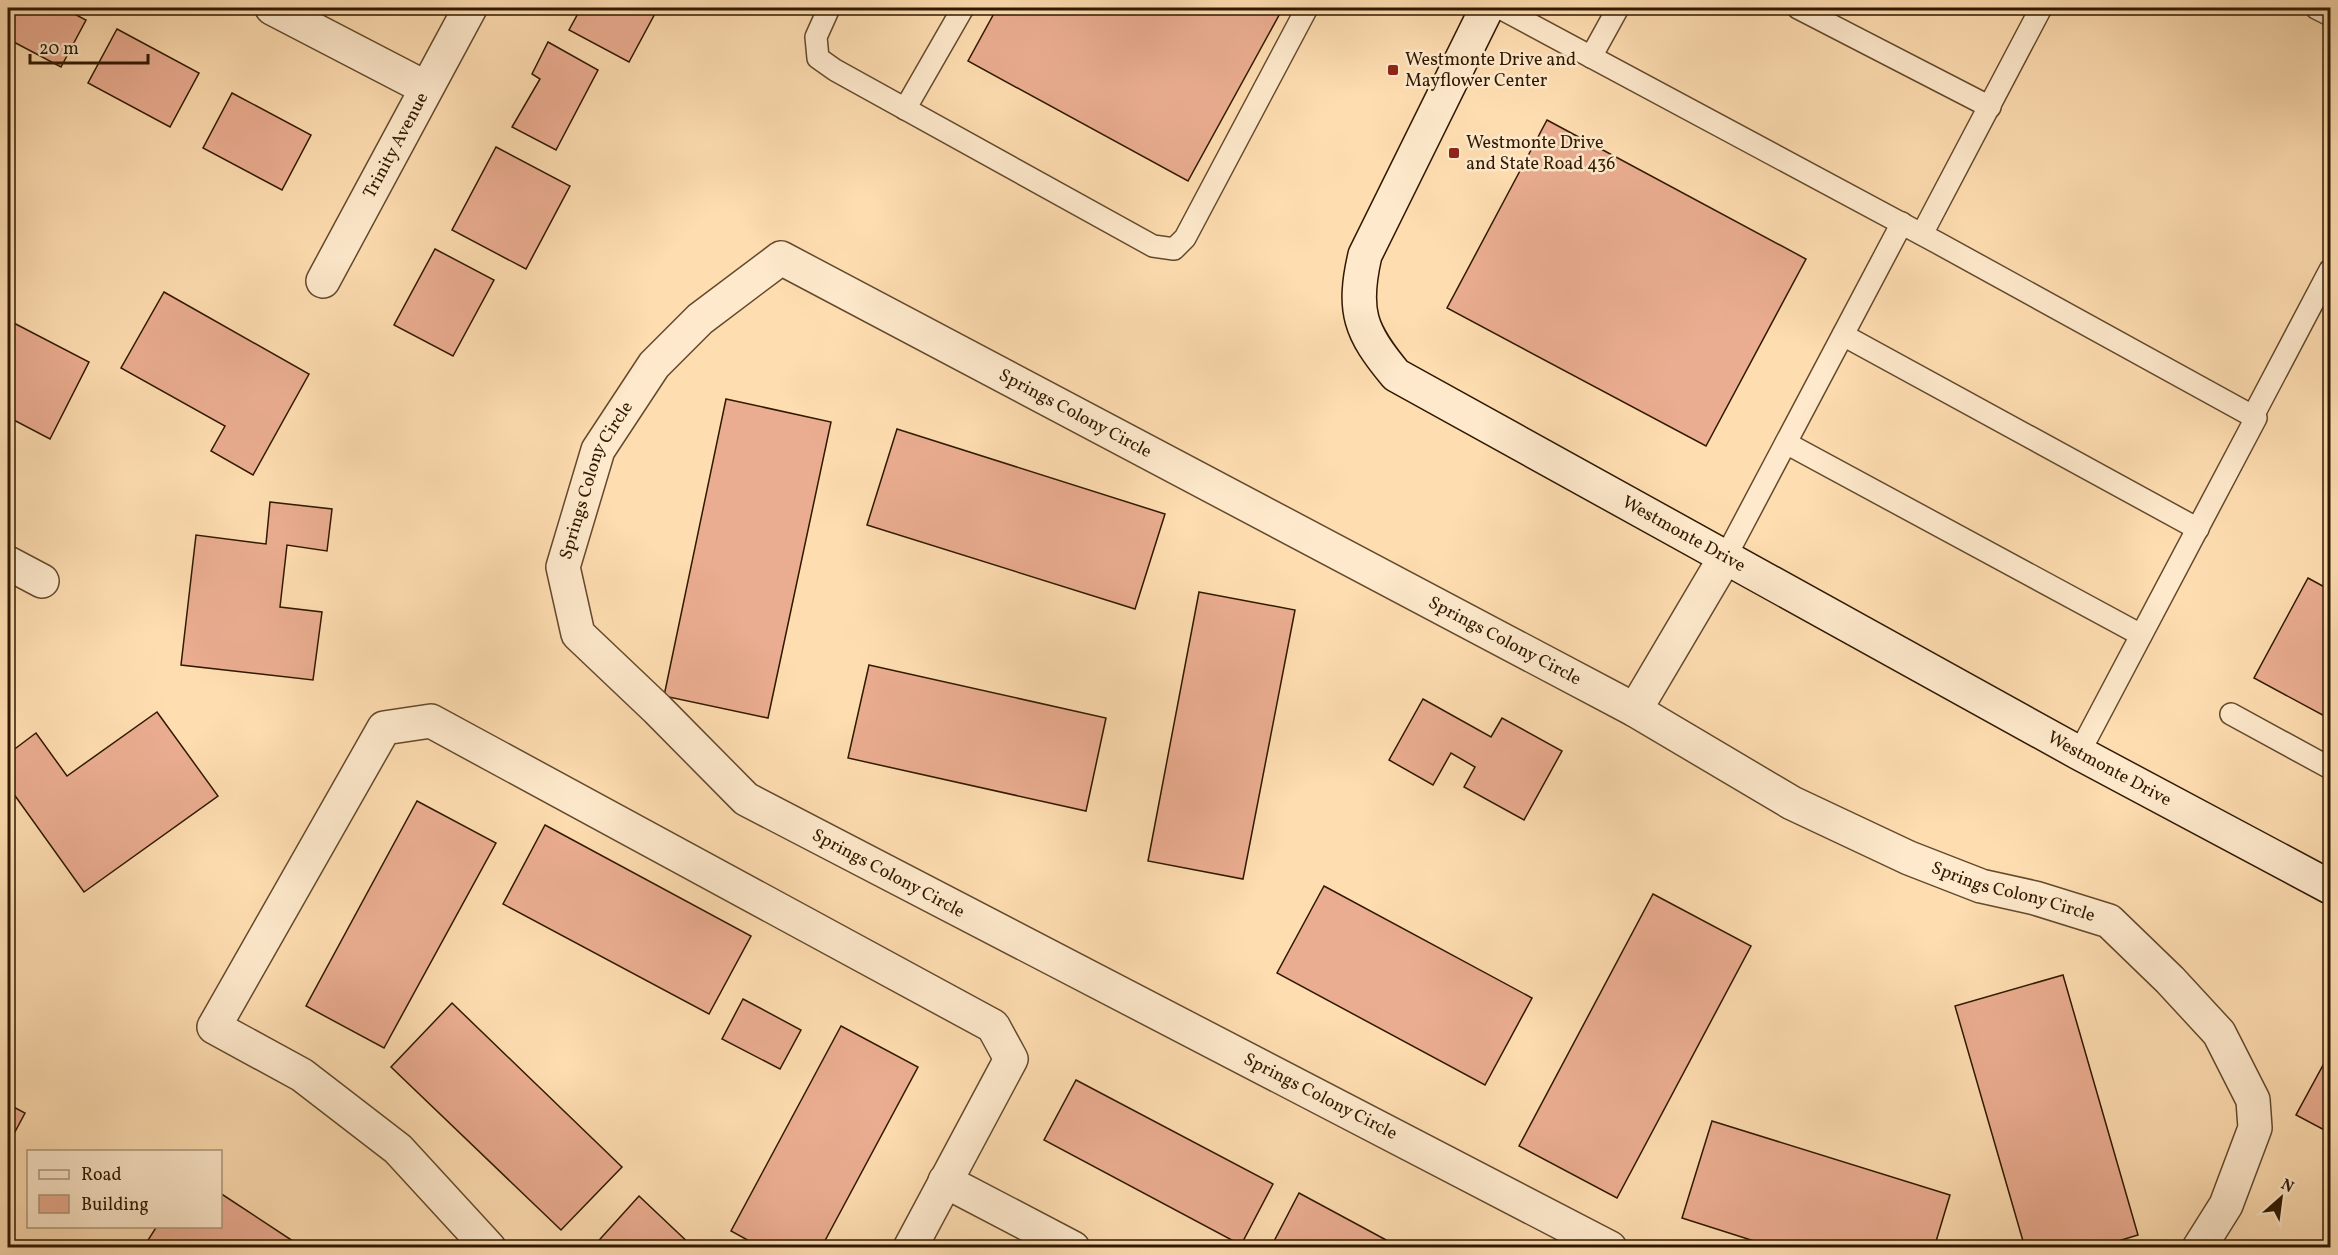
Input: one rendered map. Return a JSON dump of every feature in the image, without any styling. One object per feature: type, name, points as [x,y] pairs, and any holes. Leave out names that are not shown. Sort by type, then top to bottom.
[{"type":"street","points":[[272,8],[426,88]]},
{"type":"street","name":"Trinity Avenue","points":[[323,281],[470,8]]},
{"type":"street","name":"Westmonte Drive","points":[[1486,8],[1365,255],[1358,284],[1360,318],[1373,348],[1396,375],[2079,753],[2331,887]]},
{"type":"street","name":"Springs Colony Circle","points":[[1610,1248],[746,799],[657,709],[578,634],[563,567],[598,450],[654,365],[700,319],[781,258],[1635,710],[1792,802],[1909,858],[1981,886],[2035,898],[2109,921],[2170,980],[2219,1033],[2253,1100],[2255,1128],[2226,1205],[2199,1248]]},
{"type":"street","points":[[1635,710],[1726,556]]},
{"type":"street","points":[[8,562],[42,580]]},
{"type":"street","points":[[489,1248],[398,1149],[302,1075],[214,1027],[384,728],[431,721],[993,1026],[1011,1059],[910,1248]]},
{"type":"street","points":[[945,1181],[1073,1248]]},
{"type":"lane","points":[[829,8],[816,37],[818,58],[835,70],[1153,246],[1174,249],[1185,238],[1307,8]]},
{"type":"lane","points":[[905,109],[963,8]]},
{"type":"lane","points":[[1500,8],[1902,223],[2256,418],[2079,753]]},
{"type":"lane","points":[[1591,57],[1618,8]]},
{"type":"lane","points":[[1798,8],[1990,107]]},
{"type":"lane","points":[[1922,234],[2041,8]]},
{"type":"lane","points":[[2316,8],[2331,15]]},
{"type":"lane","points":[[1726,556],[1902,223]]},
{"type":"lane","points":[[2253,416],[2331,270]]},
{"type":"lane","points":[[1843,335],[2198,529]]},
{"type":"lane","points":[[1786,442],[2141,635]]},
{"type":"lane","points":[[2231,714],[2331,768]]},
{"type":"building","points":[[8,8],[63,8],[86,20],[61,67],[8,39]]},
{"type":"building","points":[[581,8],[658,8],[629,62],[569,30]]},
{"type":"building","points":[[997,8],[1283,8],[1188,181],[968,61]]},
{"type":"building","points":[[117,29],[199,73],[170,127],[88,83]]},
{"type":"building","points":[[548,42],[598,70],[556,150],[512,127],[540,79],[532,74]]},
{"type":"building","points":[[232,93],[311,135],[282,190],[203,148]]},
{"type":"building","points":[[1547,120],[1806,259],[1706,446],[1447,308]]},
{"type":"building","points":[[496,147],[570,186],[526,269],[452,230]]},
{"type":"building","points":[[435,249],[494,280],[453,356],[394,325]]},
{"type":"building","points":[[164,292],[309,374],[253,475],[211,451],[225,426],[121,368]]},
{"type":"building","points":[[8,320],[89,362],[50,439],[8,417]]},
{"type":"building","points":[[726,399],[831,422],[768,718],[664,696]]},
{"type":"building","points":[[897,429],[1165,514],[1135,609],[867,525]]},
{"type":"building","points":[[270,502],[332,509],[327,551],[287,545],[280,607],[322,612],[313,680],[181,665],[196,535],[266,544]]},
{"type":"building","points":[[2308,578],[2330,590],[2330,719],[2254,678]]},
{"type":"building","points":[[1199,592],[1295,610],[1243,879],[1148,861]]},
{"type":"building","points":[[869,665],[1106,718],[1086,811],[848,758]]},
{"type":"building","points":[[1423,699],[1491,737],[1502,718],[1562,751],[1524,820],[1464,787],[1475,767],[1451,753],[1433,785],[1389,760]]},
{"type":"building","points":[[157,712],[218,796],[84,892],[8,786],[8,754],[36,733],[67,776]]},
{"type":"building","points":[[417,801],[496,843],[384,1048],[306,1006]]},
{"type":"building","points":[[545,825],[751,936],[709,1014],[503,904]]},
{"type":"building","points":[[1324,886],[1532,998],[1485,1085],[1277,973]]},
{"type":"building","points":[[1653,894],[1751,946],[1617,1198],[1519,1146]]},
{"type":"building","points":[[2063,975],[2138,1235],[2095,1248],[2025,1248],[1955,1006]]},
{"type":"building","points":[[743,999],[801,1030],[780,1069],[722,1039]]},
{"type":"building","points":[[452,1003],[622,1167],[561,1230],[391,1067]]},
{"type":"building","points":[[841,1026],[918,1067],[821,1248],[762,1248],[731,1231]]},
{"type":"building","points":[[2328,1056],[2330,1057],[2330,1133],[2296,1115]]},
{"type":"building","points":[[1076,1080],[1273,1184],[1241,1245],[1044,1140]]},
{"type":"building","points":[[8,1104],[25,1113],[8,1145]]},
{"type":"building","points":[[1712,1121],[1950,1195],[1934,1248],[1776,1248],[1682,1218]]},
{"type":"building","points":[[1299,1193],[1401,1248],[1271,1247]]},
{"type":"building","points":[[222,1194],[299,1245],[297,1248],[143,1248],[156,1228],[222,1228]]},
{"type":"building","points":[[639,1196],[694,1248],[592,1248]]},
{"type":"place","name":"Westmonte Drive and Mayflower Center","points":[[1393,70]]},
{"type":"place","name":"Westmonte Drive and State Road 436","points":[[1454,153]]}]
